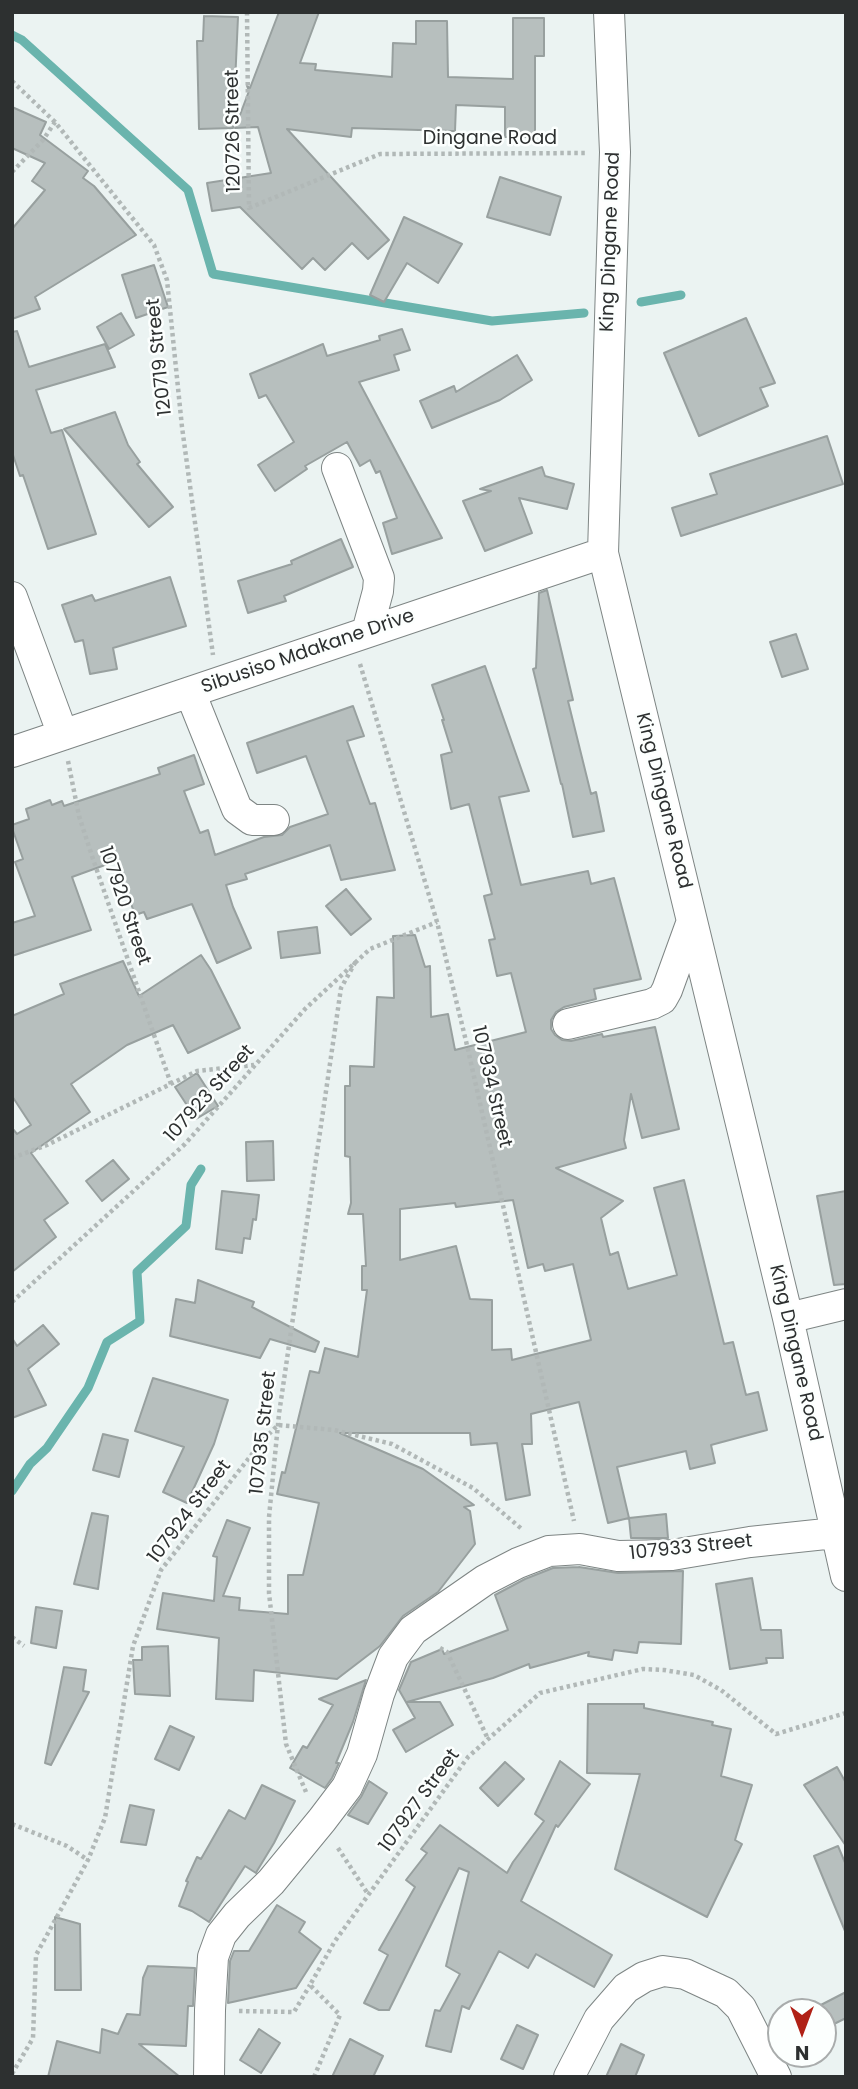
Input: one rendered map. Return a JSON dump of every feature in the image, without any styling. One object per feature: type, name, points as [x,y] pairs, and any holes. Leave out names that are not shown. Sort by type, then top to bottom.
[{"type":"street","name":"King Dingane Road","points":[[609,12],[615,152],[603,553],[788,1318],[846,1576]]},
{"type":"street","points":[[337,468],[379,578],[378,591],[360,635]]},
{"type":"street","name":"Sibusiso Mdakane Drive","points":[[12,752],[603,553]]},
{"type":"street","points":[[12,597],[63,735]]},
{"type":"street","points":[[204,688],[237,809],[252,820],[274,820]]},
{"type":"street","points":[[568,1024],[652,1004],[662,999],[692,921]]},
{"type":"street","points":[[788,1318],[846,1304]]},
{"type":"street","name":"107933 Street","points":[[209,2010],[213,1957],[221,1935],[271,1882],[323,1820],[346,1787],[362,1754],[393,1657],[413,1630],[485,1580],[549,1551],[580,1549],[618,1556],[671,1555],[750,1542],[835,1533]]},
{"type":"street","points":[[569,2077],[599,2019],[626,1989],[645,1977],[663,1971],[685,1974],[726,1993],[741,2008],[776,2077]]},
{"type":"street","points":[[209,2010],[209,2077]]},
{"type":"path","name":"120726 Street","points":[[247,12],[249,208],[366,159]]},
{"type":"path","name":"120719 Street","points":[[12,81],[55,122],[154,244],[167,279],[204,688]]},
{"type":"path","points":[[12,172],[43,141],[55,122]]},
{"type":"path","name":"Dingane Road","points":[[366,159],[380,154],[615,152]]},
{"type":"path","name":"107934 Street","points":[[360,635],[466,1041],[580,1549]]},
{"type":"path","name":"107920 Street","points":[[63,735],[79,817],[171,1084]]},
{"type":"path","name":"107923 Street","points":[[12,1302],[185,1144],[305,1009],[356,961],[370,949],[437,922]]},
{"type":"path","name":"107935 Street","points":[[356,961],[341,988],[278,1425],[269,1517],[269,1593],[286,1744],[302,1786],[368,1894]]},
{"type":"path","points":[[12,1158],[47,1145],[197,1071],[256,1065]]},
{"type":"path","points":[[278,1425],[334,1430],[393,1444],[473,1488],[549,1551]]},
{"type":"path","name":"107924 Street","points":[[12,2074],[33,2038],[36,1955],[89,1860],[105,1818],[133,1646],[162,1570],[264,1439],[278,1425]]},
{"type":"path","points":[[413,1630],[447,1652],[488,1739]]},
{"type":"path","points":[[12,1637],[24,1646]]},
{"type":"path","name":"107927 Street","points":[[209,2010],[294,2012],[335,1941],[468,1757],[540,1693],[643,1670],[694,1675],[721,1690],[776,1734],[846,1713]]},
{"type":"path","points":[[12,1824],[66,1846],[89,1860]]},
{"type":"path","points":[[310,1984],[340,2015],[314,2077]]},
{"type":"building","points":[[279,12],[319,12],[300,63],[316,64],[315,70],[392,77],[393,43],[416,44],[416,21],[447,21],[448,77],[513,79],[513,18],[544,18],[544,56],[535,56],[535,137],[505,137],[505,107],[456,105],[455,131],[352,128],[351,137],[287,129],[389,240],[368,259],[352,243],[325,270],[313,258],[302,269],[240,207],[212,211],[207,183],[271,173],[258,127],[235,128],[249,91],[247,86],[250,88]]},
{"type":"building","points":[[204,16],[238,17],[233,128],[199,129],[197,41],[203,41]]},
{"type":"building","points":[[12,107],[46,122],[40,135],[88,171],[83,178],[94,186],[136,235],[35,297],[40,309],[12,319],[12,229],[45,190],[32,181],[45,163],[12,148]]},
{"type":"building","points":[[500,177],[561,197],[550,235],[487,217]]},
{"type":"building","points":[[404,217],[462,244],[438,283],[407,263],[384,302],[370,295]]},
{"type":"building","points":[[154,265],[168,307],[136,318],[122,275]]},
{"type":"building","points":[[121,313],[134,335],[109,349],[97,327]]},
{"type":"building","points":[[746,318],[775,383],[760,388],[768,406],[699,436],[664,353]]},
{"type":"building","points":[[402,329],[410,350],[394,355],[399,370],[359,382],[442,538],[392,554],[383,523],[397,518],[380,471],[376,473],[370,460],[360,466],[347,442],[305,466],[307,469],[275,491],[258,465],[294,442],[266,395],[259,398],[250,374],[323,344],[327,356],[380,340],[379,336]]},
{"type":"building","points":[[17,331],[29,367],[105,344],[115,367],[36,390],[51,433],[62,430],[96,534],[48,549],[23,475],[20,476],[12,452],[12,332]]},
{"type":"building","points":[[517,355],[532,380],[500,400],[432,428],[420,401],[454,386],[456,392]]},
{"type":"building","points":[[115,412],[128,445],[140,462],[137,464],[173,507],[149,527],[64,429]]},
{"type":"building","points":[[827,436],[843,484],[681,536],[672,508],[717,494],[710,474]]},
{"type":"building","points":[[542,467],[545,476],[574,484],[567,509],[519,498],[532,533],[485,551],[463,501],[491,491],[480,489]]},
{"type":"building","points":[[341,539],[353,567],[284,596],[286,601],[248,613],[238,581],[292,564],[291,561]]},
{"type":"building","points":[[170,577],[186,626],[113,648],[117,669],[90,674],[83,640],[75,642],[62,605],[92,595],[95,601]]},
{"type":"building","points":[[547,590],[573,700],[568,701],[591,794],[596,792],[604,831],[573,837],[533,669],[536,668],[539,593]]},
{"type":"building","points":[[796,634],[808,669],[782,677],[770,642]]},
{"type":"building","points":[[485,666],[529,791],[499,797],[521,885],[588,871],[591,884],[614,878],[641,979],[594,989],[596,999],[564,1007],[556,1012],[551,1020],[551,1029],[562,1040],[571,1041],[655,1027],[679,1129],[642,1138],[631,1094],[624,1140],[626,1148],[556,1168],[623,1201],[601,1218],[610,1255],[618,1252],[628,1289],[677,1275],[654,1188],[684,1180],[724,1344],[733,1342],[746,1395],[758,1392],[767,1430],[711,1445],[715,1463],[690,1469],[686,1451],[617,1467],[629,1518],[608,1523],[579,1402],[531,1414],[532,1444],[522,1444],[530,1495],[506,1500],[497,1443],[471,1445],[470,1433],[340,1433],[423,1469],[474,1505],[464,1507],[470,1511],[475,1544],[438,1592],[403,1616],[380,1646],[337,1679],[254,1670],[253,1701],[216,1699],[219,1638],[157,1629],[163,1593],[214,1601],[217,1557],[213,1556],[227,1520],[250,1528],[223,1596],[240,1598],[239,1610],[288,1614],[288,1575],[303,1575],[319,1503],[277,1494],[282,1472],[285,1473],[310,1371],[319,1373],[325,1348],[358,1357],[367,1290],[362,1290],[362,1266],[366,1266],[363,1214],[348,1214],[351,1203],[350,1157],[345,1156],[345,1086],[350,1086],[350,1066],[374,1067],[377,997],[394,998],[393,936],[415,935],[425,967],[430,966],[431,1017],[448,1014],[455,1050],[526,1032],[511,973],[497,976],[489,940],[495,939],[484,896],[492,894],[469,804],[451,809],[441,755],[452,752],[432,685]],"holes":[[[513,1200],[528,1268],[543,1264],[545,1271],[573,1264],[591,1340],[512,1360],[511,1349],[492,1350],[492,1300],[470,1299],[456,1246],[400,1260],[400,1209],[455,1203],[456,1207]]]},
{"type":"building","points":[[353,706],[364,736],[347,741],[370,804],[375,803],[395,870],[341,880],[330,845],[245,874],[247,879],[226,885],[251,948],[217,963],[192,904],[147,919],[144,912],[135,915],[116,861],[72,877],[91,930],[12,956],[12,923],[35,916],[15,862],[23,859],[12,828],[12,825],[29,819],[26,809],[50,800],[52,805],[62,801],[64,806],[160,774],[158,768],[194,755],[204,784],[184,791],[200,833],[208,830],[215,855],[264,837],[282,835],[290,827],[328,814],[306,756],[257,773],[247,743]]},
{"type":"building","points":[[346,889],[371,919],[351,935],[326,906]]},
{"type":"building","points":[[317,927],[320,953],[281,958],[278,932]]},
{"type":"building","points":[[201,955],[240,1028],[188,1053],[173,1025],[127,1045],[71,1084],[90,1112],[31,1153],[68,1203],[44,1220],[56,1237],[12,1272],[12,1128],[17,1134],[31,1125],[12,1096],[12,1016],[64,994],[60,984],[123,961],[139,996]]},
{"type":"building","points":[[197,1073],[218,1106],[196,1119],[175,1087]]},
{"type":"building","points":[[273,1141],[274,1180],[247,1181],[246,1142]]},
{"type":"building","points":[[113,1160],[129,1179],[102,1201],[86,1181]]},
{"type":"building","points":[[222,1191],[259,1195],[256,1220],[253,1219],[250,1239],[244,1238],[242,1253],[216,1249]]},
{"type":"building","points":[[846,1191],[846,1284],[834,1285],[817,1196]]},
{"type":"building","points":[[198,1280],[254,1302],[252,1307],[319,1342],[315,1352],[270,1339],[260,1358],[170,1336],[176,1299],[195,1303]]},
{"type":"building","points":[[43,1325],[59,1344],[28,1369],[46,1405],[12,1418],[12,1338],[17,1346]]},
{"type":"building","points":[[153,1378],[228,1400],[214,1444],[187,1503],[163,1492],[184,1447],[135,1431]]},
{"type":"building","points":[[103,1434],[128,1440],[119,1477],[93,1470]]},
{"type":"building","points":[[92,1513],[108,1516],[98,1589],[74,1584]]},
{"type":"building","points":[[666,1514],[668,1538],[631,1538],[629,1518]]},
{"type":"building","points":[[579,1567],[618,1573],[683,1571],[681,1644],[639,1642],[637,1653],[614,1650],[612,1660],[588,1656],[589,1652],[530,1668],[529,1664],[493,1678],[407,1702],[440,1702],[453,1725],[406,1752],[393,1730],[415,1718],[399,1690],[411,1662],[442,1649],[444,1654],[508,1630],[495,1595],[553,1568]]},
{"type":"building","points":[[752,1578],[761,1630],[781,1630],[783,1658],[766,1658],[767,1663],[730,1669],[716,1584]]},
{"type":"building","points":[[36,1607],[62,1611],[56,1648],[31,1643]]},
{"type":"building","points":[[168,1646],[170,1696],[135,1694],[133,1660],[142,1660],[142,1647]]},
{"type":"building","points":[[64,1667],[86,1670],[83,1691],[89,1692],[51,1765],[45,1763]]},
{"type":"building","points":[[366,1680],[336,1763],[339,1763],[325,1788],[290,1768],[303,1746],[307,1748],[333,1705],[319,1699]]},
{"type":"building","points":[[588,1704],[644,1704],[644,1708],[713,1722],[712,1725],[731,1729],[721,1776],[752,1785],[735,1840],[742,1844],[707,1917],[615,1869],[640,1774],[587,1773]]},
{"type":"building","points":[[170,1726],[194,1737],[179,1770],[155,1759]]},
{"type":"building","points":[[560,1761],[590,1784],[558,1827],[556,1825],[521,1901],[612,1955],[594,1987],[536,1954],[528,1968],[499,1951],[469,2009],[462,2006],[451,2052],[426,2046],[435,2010],[440,2011],[460,1974],[446,1966],[469,1872],[459,1868],[389,2010],[379,2010],[364,2003],[388,1955],[379,1950],[415,1887],[406,1880],[427,1853],[421,1849],[440,1825],[507,1873],[544,1821],[535,1814]]},
{"type":"building","points":[[505,1762],[524,1779],[498,1806],[480,1788]]},
{"type":"building","points":[[837,1767],[846,1783],[846,1846],[804,1785]]},
{"type":"building","points":[[369,1781],[387,1793],[368,1824],[348,1815]]},
{"type":"building","points":[[262,1785],[295,1801],[256,1873],[245,1866],[209,1922],[179,1906],[188,1882],[186,1881],[197,1857],[201,1859],[229,1810],[245,1819]]},
{"type":"building","points":[[130,1805],[154,1810],[146,1845],[121,1842]]},
{"type":"building","points":[[838,1846],[846,1865],[845,1931],[814,1856]]},
{"type":"building","points":[[277,1905],[305,1922],[299,1932],[321,1949],[296,1988],[228,2003],[230,1961],[234,1951],[249,1951]]},
{"type":"building","points":[[55,1917],[80,1924],[81,1990],[55,1990]]},
{"type":"building","points":[[148,1966],[195,1968],[193,2006],[188,2006],[186,2046],[139,2044],[180,2077],[48,2077],[57,2041],[100,2053],[102,2029],[118,2034],[127,2014],[140,2015],[143,1978]]},
{"type":"building","points":[[846,1992],[846,2018],[837,2022],[837,1998],[834,1998]]},
{"type":"building","points":[[517,2025],[538,2035],[523,2069],[501,2059]]},
{"type":"building","points":[[259,2029],[280,2043],[261,2073],[240,2060]]},
{"type":"building","points":[[350,2039],[383,2056],[373,2077],[332,2077]]},
{"type":"building","points":[[621,2044],[644,2055],[635,2077],[606,2077]]},
{"type":"waterway","points":[[12,35],[22,40],[188,190],[213,274],[492,321],[584,313]]},
{"type":"waterway","points":[[641,302],[681,295]]},
{"type":"waterway","points":[[12,1491],[30,1464],[47,1448],[88,1388],[107,1342],[140,1321],[137,1272],[186,1226],[191,1185],[201,1169]]}]
